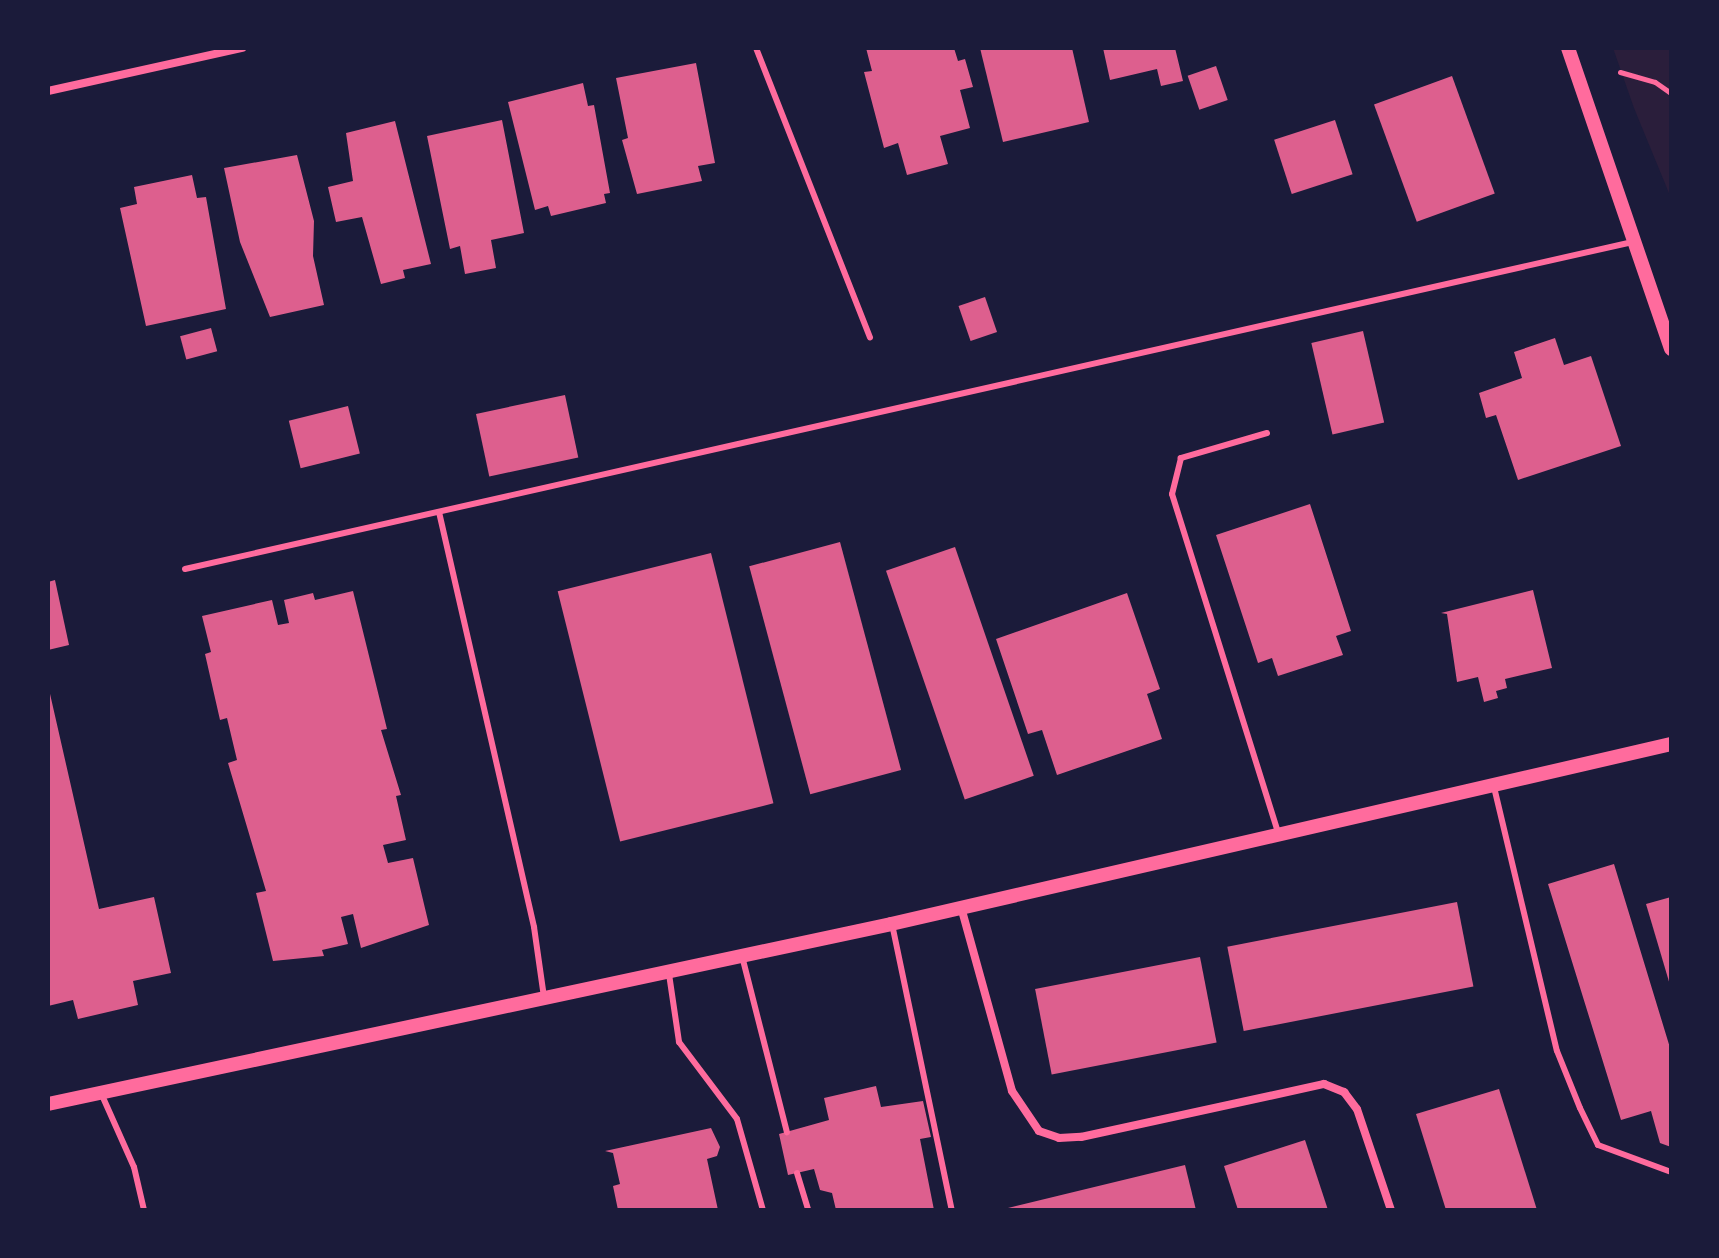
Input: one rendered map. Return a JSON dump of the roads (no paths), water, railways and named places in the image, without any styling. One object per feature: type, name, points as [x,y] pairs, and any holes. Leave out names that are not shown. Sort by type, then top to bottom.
[{"type":"street","points":[[48,91],[242,48]]},
{"type":"street","points":[[1568,48],[1671,349]]},
{"type":"street","points":[[48,1104],[741,953],[891,924],[1278,832],[1671,744]]},
{"type":"street","points":[[961,907],[1012,1091],[1039,1131],[1059,1138],[1081,1137],[1324,1084],[1344,1092],[1357,1109],[1391,1210]]},
{"type":"lane","points":[[756,48],[870,337]]},
{"type":"lane","points":[[185,569],[1632,242]]},
{"type":"lane","points":[[1267,433],[1181,458],[1172,494],[1278,832]]},
{"type":"lane","points":[[439,512],[534,927],[544,997]]},
{"type":"lane","points":[[1493,783],[1557,1051],[1580,1108],[1598,1145],[1671,1172]]},
{"type":"lane","points":[[891,924],[952,1210]]},
{"type":"lane","points":[[741,953],[787,1132]]},
{"type":"lane","points":[[668,969],[679,1042],[737,1119],[763,1210]]},
{"type":"lane","points":[[101,1093],[134,1167],[144,1210]]},
{"type":"lane","points":[[797,1173],[808,1210]]}]
